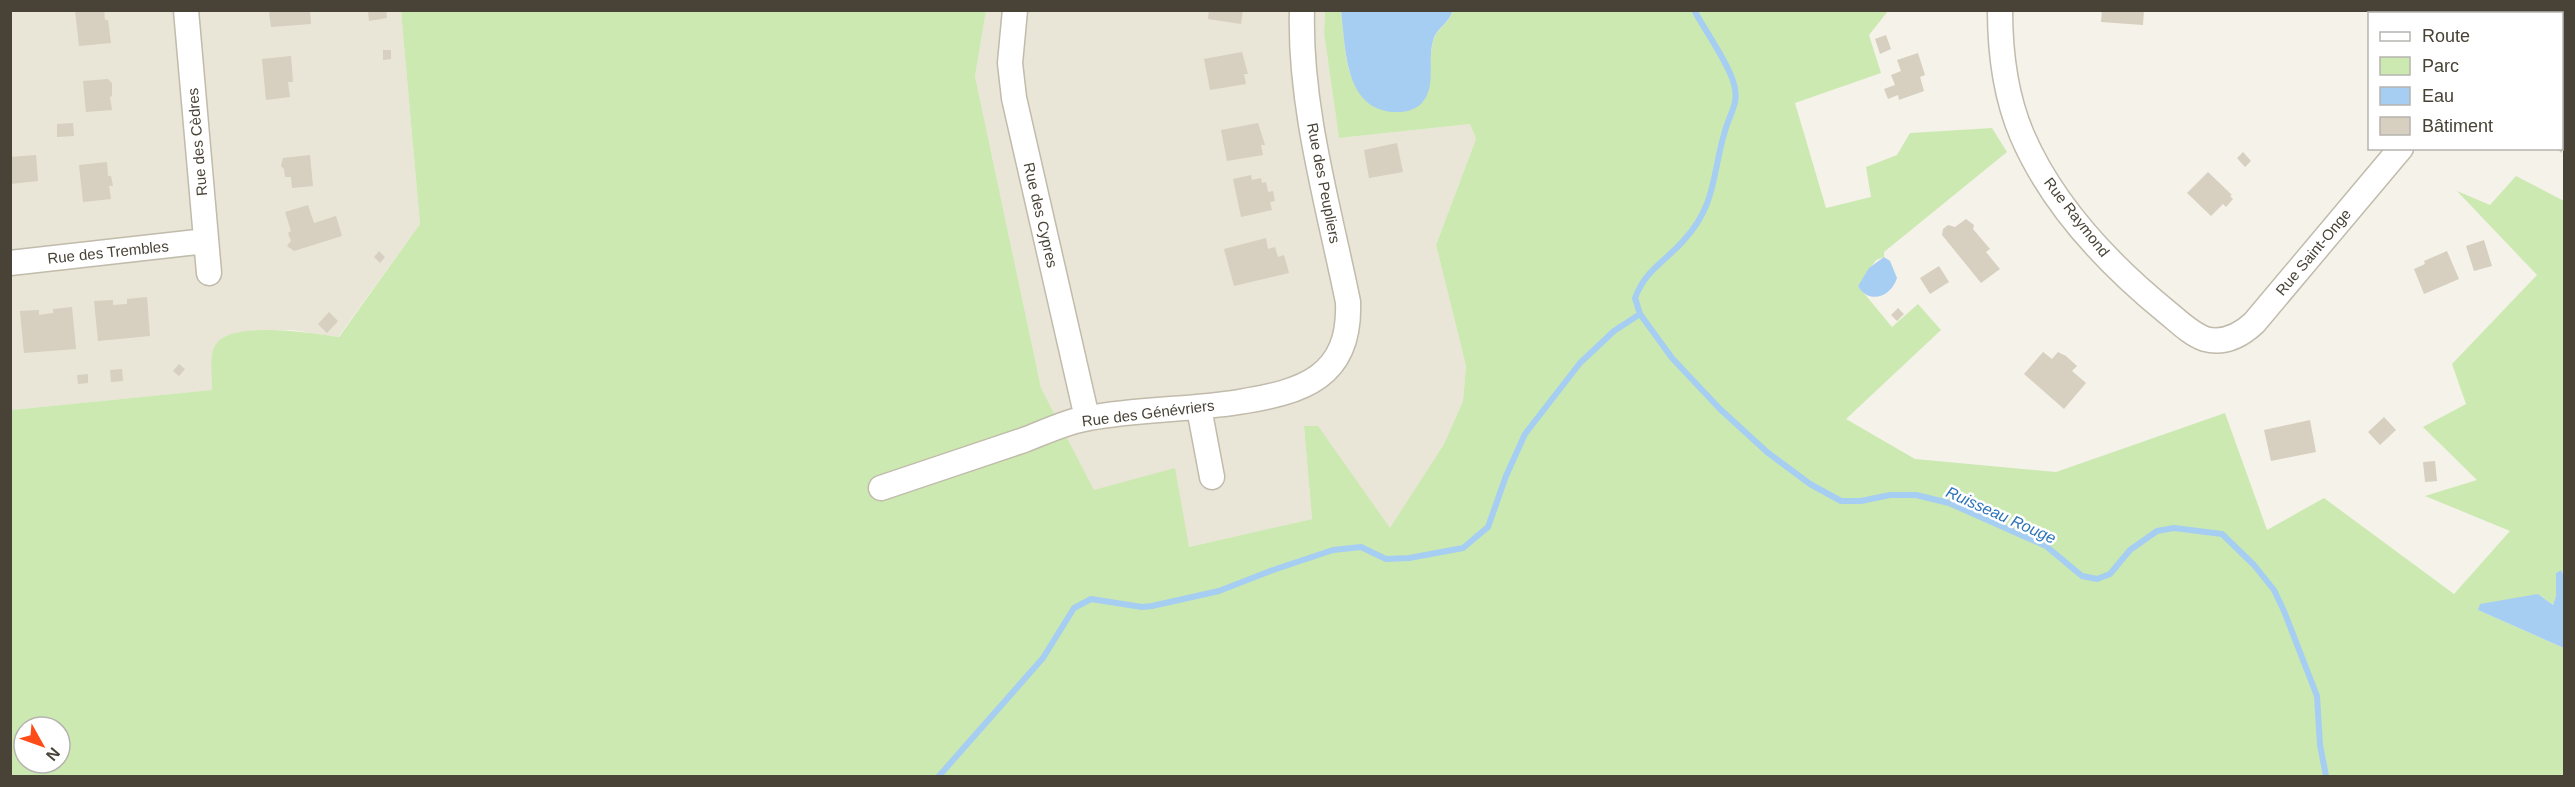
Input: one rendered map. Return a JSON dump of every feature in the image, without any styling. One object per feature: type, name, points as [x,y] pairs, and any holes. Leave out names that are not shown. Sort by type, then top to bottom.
[{"type":"street","name":"Rue des Cèdres","points":[[186,10],[209,273]]},
{"type":"street","name":"Rue des Cypres","points":[[1015,10],[1010,63],[1014,98],[1087,418]]},
{"type":"street","name":"Rue des Peupliers","points":[[1302,10],[1303,63],[1308,103],[1348,302],[1347,328],[1339,354]]},
{"type":"street","name":"Rue Raymond","points":[[2000,10],[2003,70],[2011,103],[2022,135],[2055,193],[2084,231],[2151,299],[2198,336],[2216,340]]},
{"type":"street","name":"Rue Saint-Onge","points":[[2216,340],[2234,338],[2254,323],[2399,150]]},
{"type":"street","name":"Rue des Trembles","points":[[10,263],[206,241]]},
{"type":"street","name":"Rue des Génévriers","points":[[881,488],[1087,418],[1199,408],[1281,395],[1315,380],[1339,354]]},
{"type":"street","points":[[1199,408],[1212,477]]},
{"type":"shaded area","points":[[11,11],[401,11],[420,224],[338,337],[292,330],[255,330],[226,336],[212,361],[213,390],[11,410]]},
{"type":"shaded area","points":[[986,11],[1325,11],[1324,33],[1339,138],[1470,124],[1476,139],[1436,245],[1466,366],[1463,401],[1444,444],[1390,529],[1304,427],[1312,519],[1189,547],[1094,491],[1041,388],[975,76]]},
{"type":"green space","points":[[401,11],[986,11],[975,76],[1041,388],[1094,490],[1175,468],[1189,547],[1312,519],[1304,426],[1318,426],[1390,528],[1444,444],[1463,401],[1466,366],[1436,245],[1476,139],[1470,124],[1339,138],[1324,33],[1325,11],[1341,11],[1345,50],[1351,74],[1363,96],[1373,105],[1423,102],[1430,80],[1433,42],[1452,11],[1888,11],[1869,35],[1881,73],[1795,103],[1826,208],[1871,197],[1866,167],[1897,155],[1910,133],[1992,128],[2007,152],[1884,252],[1884,257],[1876,260],[1858,286],[1892,327],[1918,304],[1941,330],[1846,419],[1915,459],[2056,472],[2225,413],[2267,530],[2324,498],[2454,594],[2510,531],[2425,496],[2477,480],[2423,427],[2466,404],[2452,364],[2537,275],[2457,191],[2490,205],[2516,176],[2564,201],[2564,576],[2561,570],[2556,573],[2556,596],[2553,605],[2538,594],[2478,610],[2564,648],[2564,776],[11,776],[11,410],[212,390],[211,360],[216,344],[225,337],[238,332],[274,330],[339,337],[420,224]]},
{"type":"water","points":[[1341,11],[1452,11],[1433,41],[1429,89],[1420,105],[1401,112],[1382,110],[1368,103],[1358,92],[1347,61]]},
{"type":"water","points":[[1884,257],[1890,261],[1897,278],[1885,294],[1874,297],[1868,295],[1858,286],[1869,268]]},
{"type":"water","points":[[2561,570],[2564,576],[2564,648],[2478,610],[2480,604],[2538,594],[2553,605],[2556,596],[2556,573]]},
{"type":"building","points":[[75,10],[104,10],[105,20],[108,20],[111,43],[79,46]]},
{"type":"building","points":[[310,10],[311,24],[271,27],[269,12]]},
{"type":"building","points":[[368,10],[386,10],[387,18],[369,21]]},
{"type":"building","points":[[1209,10],[1243,10],[1241,24],[1208,19]]},
{"type":"building","points":[[2102,10],[2144,10],[2143,25],[2101,22]]},
{"type":"building","points":[[1886,35],[1891,49],[1880,54],[1875,39]]},
{"type":"building","points":[[383,50],[391,50],[391,59],[383,60]]},
{"type":"building","points":[[1242,52],[1248,74],[1244,74],[1246,84],[1210,90],[1204,59]]},
{"type":"building","points":[[1918,53],[1925,75],[1920,77],[1924,91],[1899,100],[1898,95],[1888,99],[1884,89],[1895,85],[1891,75],[1901,71],[1897,60]]},
{"type":"building","points":[[291,56],[293,82],[288,82],[290,97],[266,100],[262,59]]},
{"type":"building","points":[[108,79],[112,83],[112,96],[110,97],[112,110],[86,112],[83,81]]},
{"type":"building","points":[[2564,108],[2564,149],[2561,153],[2559,150],[2563,150]]},
{"type":"building","points":[[73,123],[74,136],[57,137],[57,124]]},
{"type":"building","points":[[1258,123],[1265,145],[1261,145],[1263,155],[1227,161],[1221,130]]},
{"type":"building","points":[[1397,143],[1403,172],[1369,178],[1364,150]]},
{"type":"building","points":[[2243,152],[2251,161],[2245,167],[2237,158]]},
{"type":"building","points":[[36,155],[38,181],[10,184],[10,157]]},
{"type":"building","points":[[310,155],[313,186],[292,188],[291,177],[285,177],[281,166],[283,158]]},
{"type":"building","points":[[107,162],[108,176],[111,176],[113,186],[109,186],[111,199],[83,202],[79,165]]},
{"type":"building","points":[[2208,172],[2232,195],[2230,196],[2233,199],[2226,207],[2223,204],[2211,216],[2187,193]]},
{"type":"building","points":[[1251,175],[1252,180],[1261,178],[1262,183],[1266,182],[1268,192],[1273,191],[1275,201],[1270,202],[1272,210],[1241,217],[1233,179]]},
{"type":"building","points":[[308,205],[314,223],[336,216],[342,236],[294,251],[287,246],[291,241],[288,233],[291,231],[285,212]]},
{"type":"building","points":[[1966,219],[1974,225],[1973,229],[1990,249],[1986,252],[2000,269],[1981,283],[1942,235],[1943,229],[1948,225],[1955,227]]},
{"type":"building","points":[[1266,238],[1268,249],[1275,247],[1278,257],[1284,255],[1289,273],[1234,286],[1224,249]]},
{"type":"building","points":[[2484,240],[2492,266],[2474,271],[2466,246]]},
{"type":"building","points":[[379,251],[385,257],[380,263],[374,257]]},
{"type":"building","points":[[2447,251],[2459,279],[2424,294],[2414,269],[2425,264],[2424,261]]},
{"type":"building","points":[[1939,266],[1949,282],[1930,294],[1920,278]]},
{"type":"building","points":[[147,297],[150,336],[98,341],[94,301],[113,300],[113,305],[127,304],[127,299]]},
{"type":"building","points":[[72,307],[76,349],[24,353],[20,311],[39,310],[39,315],[53,313],[53,309]]},
{"type":"building","points":[[1898,308],[1904,314],[1897,321],[1891,315]]},
{"type":"building","points":[[329,312],[338,321],[327,333],[318,324]]},
{"type":"building","points":[[2043,352],[2052,359],[2058,352],[2066,356],[2077,366],[2072,371],[2086,383],[2064,409],[2024,374]]},
{"type":"building","points":[[179,364],[185,369],[179,376],[173,371]]},
{"type":"building","points":[[122,369],[123,381],[111,382],[110,370]]},
{"type":"building","points":[[88,374],[88,383],[78,384],[77,375]]},
{"type":"building","points":[[2384,417],[2396,430],[2380,445],[2368,432]]},
{"type":"building","points":[[2310,420],[2316,452],[2271,461],[2264,430]]},
{"type":"building","points":[[2435,461],[2437,481],[2425,482],[2423,462]]},
{"type":"waterway","name":"Ruisseau Rouge","points":[[1694,10],[1728,69],[1736,93],[1712,188],[1702,214],[1684,240],[1645,280],[1635,298],[1640,314],[1672,358],[1720,409],[1767,452],[1810,484],[1841,501],[1861,501],[1890,495],[1916,495],[1949,503],[2046,546],[2082,576],[2097,579],[2110,574],[2130,550],[2157,531],[2174,528],[2222,534],[2254,565],[2274,590],[2284,611],[2317,696],[2320,745],[2326,776]]},
{"type":"waterway","points":[[939,776],[1043,658],[1074,608],[1091,599],[1142,607],[1152,606],[1219,591],[1333,550],[1361,547],[1386,559],[1409,558],[1463,548],[1488,527],[1506,476],[1525,434],[1580,363],[1614,331],[1640,314]]}]
